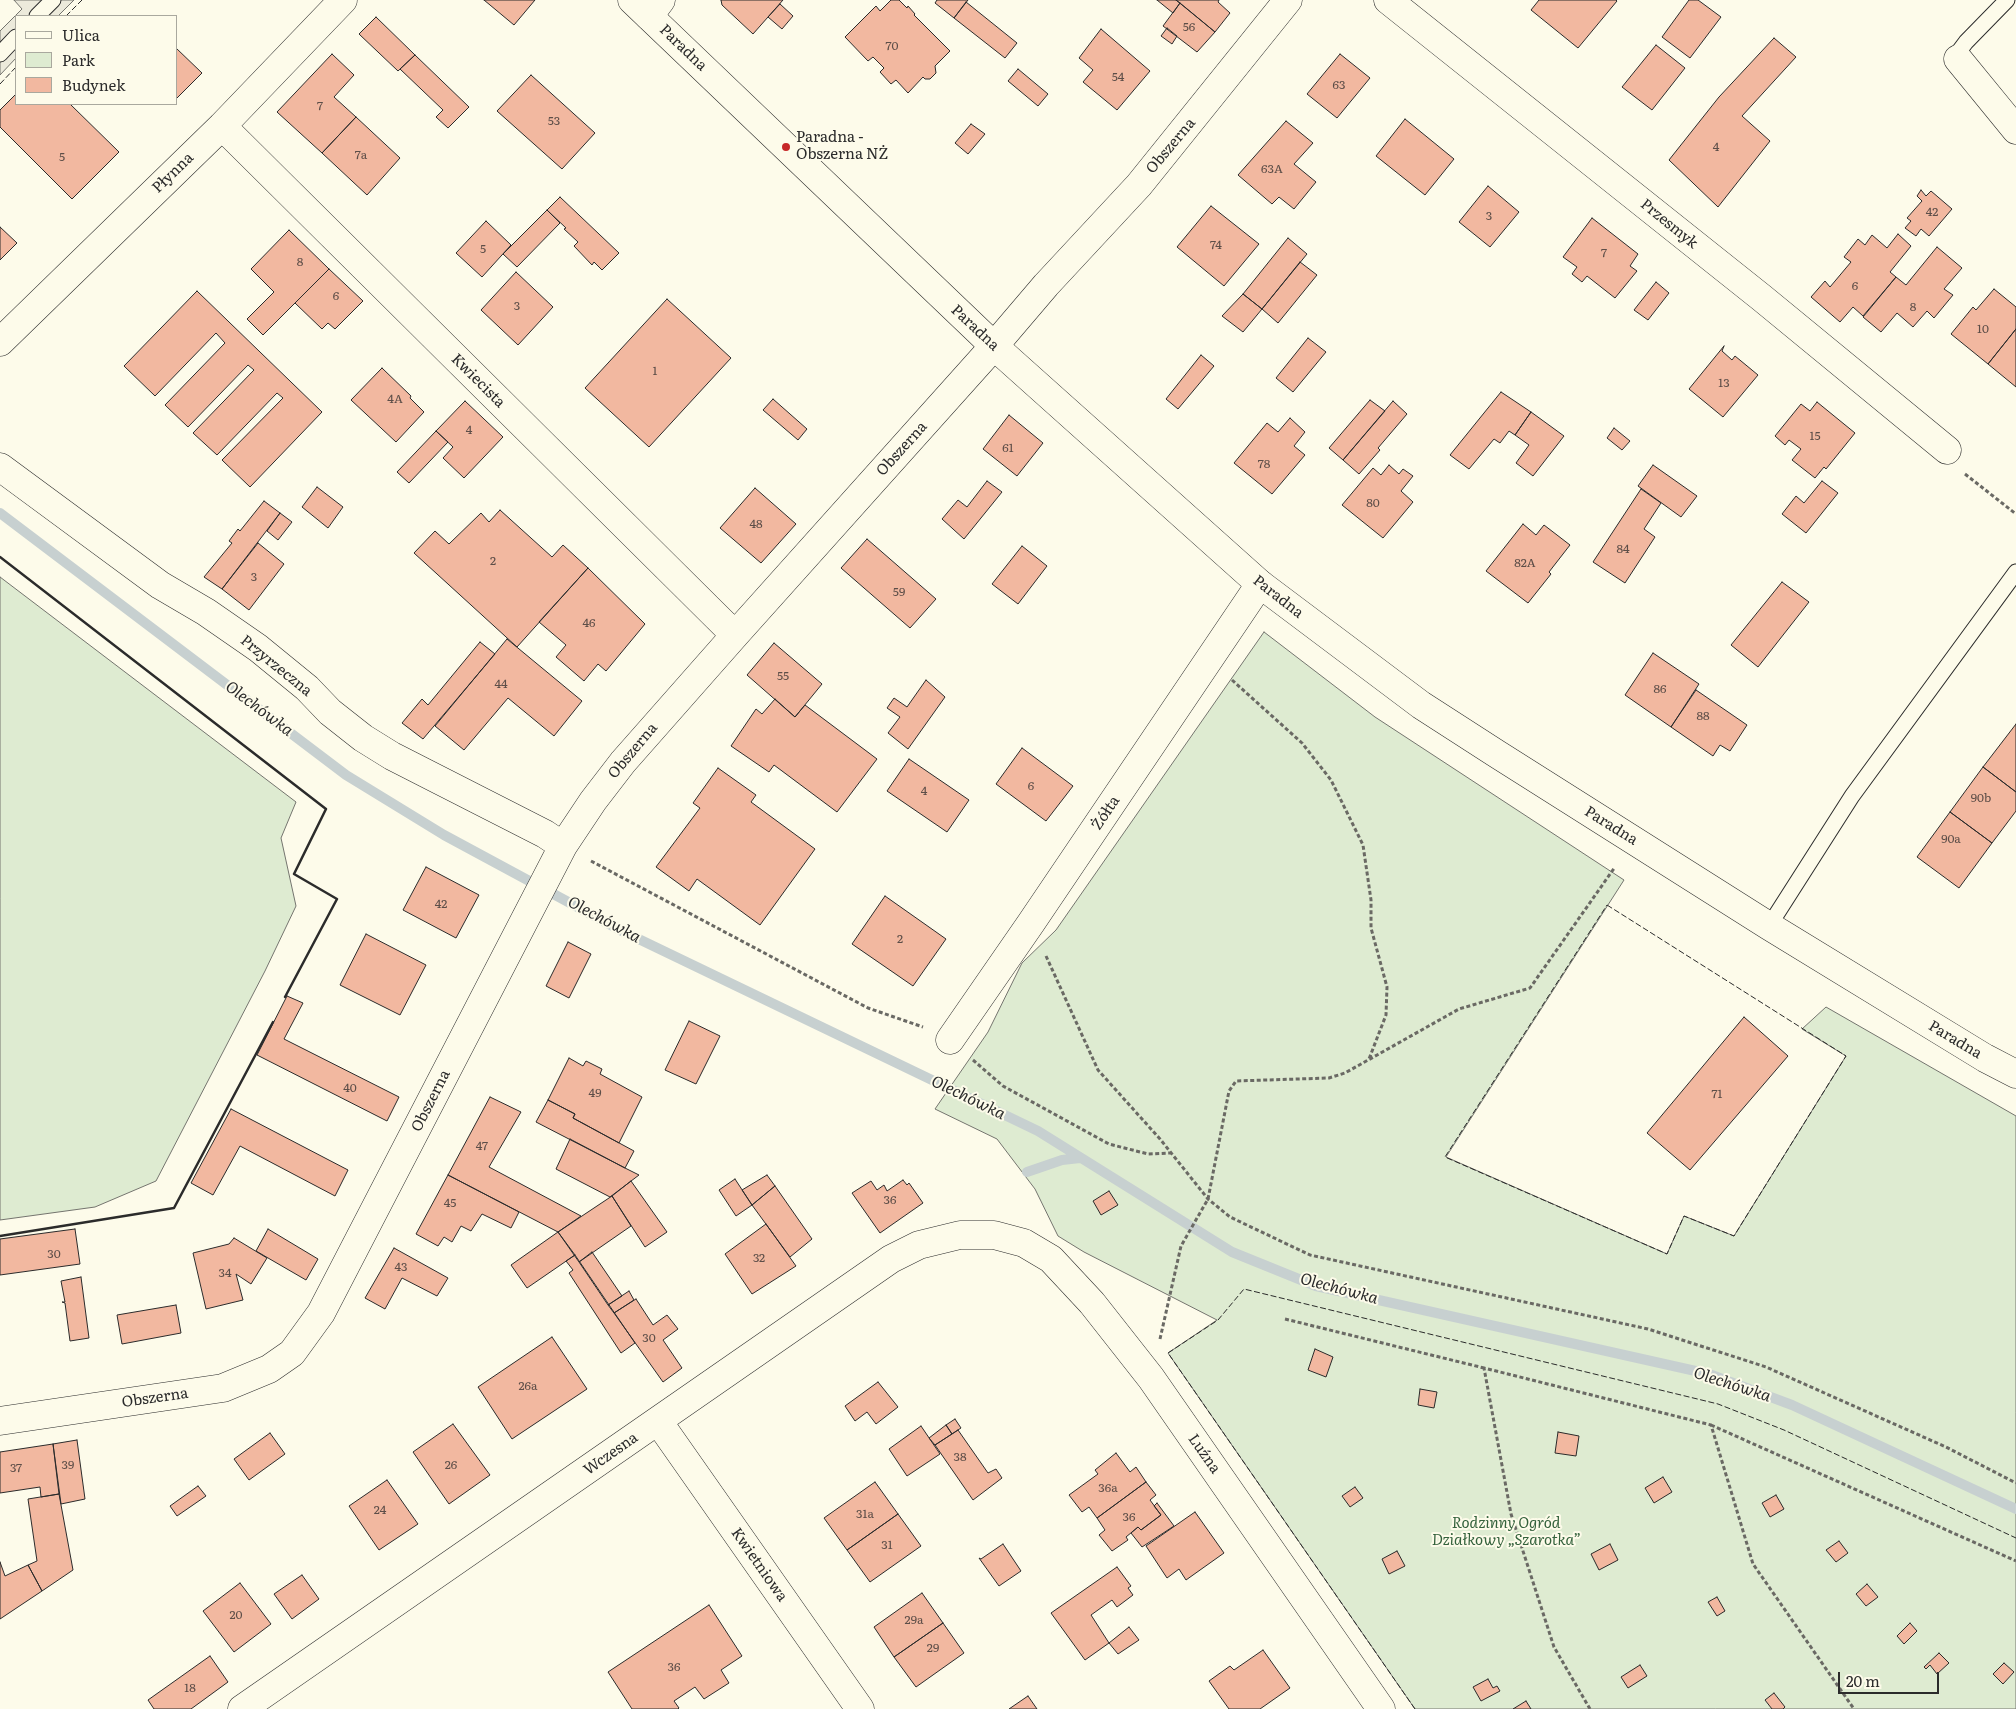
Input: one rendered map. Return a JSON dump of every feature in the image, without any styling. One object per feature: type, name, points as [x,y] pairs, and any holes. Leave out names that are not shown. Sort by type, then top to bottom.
[{"type":"street","name":"Płynna","points":[[0,342],[222,126],[343,0]]},
{"type":"street","name":"Obszerna","points":[[0,1420],[223,1388],[269,1369],[292,1353],[321,1313],[528,913],[593,801],[623,762],[735,635],[994,346],[1046,285],[1139,184],[1288,0]]},
{"type":"street","name":"Przesmyk","points":[[1388,0],[1762,298],[1947,450]]},
{"type":"street","name":"Paradna","points":[[647,5],[994,346],[1260,584],[1421,704],[1769,926],[1985,1058],[2016,1074]]},
{"type":"street","points":[[1958,60],[2016,130]]},
{"type":"street","name":"Kwiecista","points":[[222,126],[735,635]]},
{"type":"street","name":"Przyrzeczna","points":[[0,467],[160,585],[206,612],[258,648],[307,688],[330,712],[364,738],[392,756],[545,834],[560,855]]},
{"type":"street","name":"Żółta","points":[[950,1040],[1260,584]]},
{"type":"street","name":"Wczesna","points":[[242,1709],[891,1259],[919,1245],[960,1235],[994,1235]]},
{"type":"street","name":"Luźna","points":[[994,1235],[1024,1242],[1051,1259],[1092,1303],[1151,1378],[1381,1709]]},
{"type":"street","name":"Kwietniowa","points":[[658,1421],[860,1709]]},
{"type":"lane","points":[[38,15],[53,0]]},
{"type":"lane","points":[[1958,60],[1960,50],[1966,42],[2007,0]]},
{"type":"lane","points":[[0,54],[15,38]]},
{"type":"lane","points":[[1769,926],[1852,796],[2016,572]]},
{"type":"path","points":[[1947,450],[1947,459],[2016,514]]},
{"type":"path","points":[[1209,660],[1302,743],[1331,780],[1363,844],[1372,900],[1370,928],[1388,987],[1386,1015],[1369,1060]]},
{"type":"path","points":[[560,855],[868,1008],[929,1029],[950,1040],[1003,1086],[1109,1144],[1148,1154],[1172,1153]]},
{"type":"path","points":[[1151,1378],[1182,1246],[1208,1199],[1229,1091],[1236,1081],[1329,1078],[1345,1073],[1460,1009],[1530,988],[1619,862]]},
{"type":"path","points":[[1031,923],[1098,1070],[1172,1153],[1208,1199],[1230,1217],[1310,1255],[1648,1329],[1766,1367],[1946,1446],[2016,1483]]},
{"type":"path","points":[[1285,1318],[1711,1425],[2016,1562]]},
{"type":"path","points":[[1484,1368],[1511,1514],[1554,1647],[1590,1709]]},
{"type":"path","points":[[1711,1425],[1753,1564],[1854,1709]]},
{"type":"green space","points":[[0,577],[296,802],[281,838],[296,906],[265,971],[156,1181],[95,1207],[0,1220]]},
{"type":"green space","name":"Rodzinny Ogród Działkowy „Szarotka”","points":[[1264,632],[1375,717],[1624,880],[1446,1157],[1667,1254],[1684,1216],[1734,1236],[1846,1056],[1802,1029],[1826,1007],[2016,1116],[2016,1709],[1415,1709],[1168,1353],[1217,1320],[1084,1252],[1058,1236],[1035,1189],[997,1139],[935,1109],[988,1032],[1022,963],[1056,930]]},
{"type":"shaded area","points":[[14,0],[74,0],[59,15],[16,15],[22,9]]},
{"type":"shaded area","points":[[15,16],[15,59],[0,75],[0,31]]},
{"type":"building","points":[[484,0],[535,0],[514,25]]},
{"type":"building","points":[[721,0],[783,0],[753,34],[722,5]]},
{"type":"building","points":[[891,0],[899,0],[907,8],[908,6],[914,15],[950,51],[935,66],[936,73],[930,79],[923,77],[908,93],[896,80],[891,84],[880,72],[884,68],[873,57],[868,61],[845,37],[876,6],[880,11]]},
{"type":"building","points":[[937,0],[968,0],[954,18],[935,3]]},
{"type":"building","points":[[1157,0],[1176,0],[1180,3],[1173,13]]},
{"type":"building","points":[[1176,0],[1219,0],[1218,2],[1230,13],[1215,32]]},
{"type":"building","points":[[1539,0],[1617,1],[1578,48],[1531,10]]},
{"type":"building","points":[[1689,0],[1698,0],[1721,17],[1690,58],[1662,37]]},
{"type":"building","points":[[966,2],[1017,43],[1005,58],[954,18]]},
{"type":"building","points":[[1180,3],[1215,32],[1197,52],[1163,26]]},
{"type":"building","points":[[780,4],[793,16],[782,29],[768,17]]},
{"type":"building","points":[[376,17],[415,55],[398,71],[359,34]]},
{"type":"building","points":[[1167,28],[1177,36],[1172,44],[1161,36]]},
{"type":"building","points":[[1101,29],[1150,71],[1117,110],[1083,82],[1093,70],[1079,58]]},
{"type":"building","points":[[1774,38],[1796,57],[1742,116],[1770,141],[1718,207],[1669,160],[1719,97]]},
{"type":"building","points":[[1656,45],[1685,68],[1652,110],[1622,87]]},
{"type":"building","points":[[178,50],[202,73],[178,97]]},
{"type":"building","points":[[332,54],[354,75],[334,97],[356,117],[322,153],[277,112]]},
{"type":"building","points":[[1340,54],[1370,78],[1337,118],[1307,94]]},
{"type":"building","points":[[415,55],[469,107],[448,128],[436,117],[443,110],[400,69]]},
{"type":"building","points":[[1018,69],[1048,94],[1038,106],[1008,81]]},
{"type":"building","points":[[531,75],[595,133],[562,169],[497,111]]},
{"type":"building","points":[[15,95],[15,105],[71,105],[119,152],[72,199],[0,127],[0,110]]},
{"type":"building","points":[[356,117],[400,158],[367,195],[322,153]]},
{"type":"building","points":[[1405,119],[1454,159],[1425,195],[1376,156]]},
{"type":"building","points":[[1286,121],[1313,143],[1294,164],[1316,182],[1294,209],[1279,197],[1272,204],[1238,175]]},
{"type":"building","points":[[971,124],[985,134],[968,154],[955,143]]},
{"type":"building","points":[[1488,186],[1519,212],[1490,247],[1459,222]]},
{"type":"building","points":[[1921,190],[1926,196],[1931,191],[1952,209],[1929,236],[1921,229],[1916,236],[1905,228],[1911,221],[1907,218],[1922,201],[1917,196]]},
{"type":"building","points":[[560,197],[619,253],[602,270],[594,262],[592,265],[574,246],[578,242],[547,210]]},
{"type":"building","points":[[1211,206],[1259,244],[1224,286],[1177,247]]},
{"type":"building","points":[[547,210],[560,223],[517,267],[503,254]]},
{"type":"building","points":[[1592,218],[1638,254],[1630,266],[1637,271],[1615,298],[1587,276],[1582,282],[1572,274],[1577,267],[1563,257]]},
{"type":"building","points":[[486,221],[511,245],[482,277],[456,253]]},
{"type":"building","points":[[0,227],[17,243],[0,260]]},
{"type":"building","points":[[289,230],[329,269],[263,335],[247,319],[274,292],[251,269]]},
{"type":"building","points":[[1898,234],[1911,246],[1890,272],[1896,277],[1863,316],[1853,307],[1840,322],[1811,297],[1825,281],[1830,287],[1851,262],[1844,257],[1858,239],[1865,245],[1872,235],[1887,248]]},
{"type":"building","points":[[1288,238],[1307,254],[1262,309],[1243,294]]},
{"type":"building","points":[[1937,247],[1962,268],[1944,289],[1953,295],[1934,318],[1927,311],[1913,327],[1897,313],[1881,332],[1863,317],[1896,277],[1906,285]]},
{"type":"building","points":[[1300,262],[1317,275],[1278,323],[1262,309]]},
{"type":"building","points":[[329,269],[363,301],[335,329],[328,323],[322,329],[295,303]]},
{"type":"building","points":[[516,272],[553,307],[518,345],[481,310]]},
{"type":"building","points":[[1656,282],[1669,293],[1648,320],[1634,310]]},
{"type":"building","points":[[1994,289],[2016,307],[2016,329],[1988,364],[1951,334],[1973,307],[1976,310]]},
{"type":"building","points":[[197,291],[322,412],[250,487],[222,460],[283,398],[277,393],[217,455],[193,433],[254,370],[248,365],[188,427],[165,405],[225,343],[216,333],[155,396],[124,366]]},
{"type":"building","points":[[1243,294],[1262,309],[1243,332],[1222,316]]},
{"type":"building","points":[[667,299],[731,358],[649,447],[585,388]]},
{"type":"building","points":[[2016,329],[2016,387],[1988,364]]},
{"type":"building","points":[[1308,338],[1326,352],[1293,392],[1276,378]]},
{"type":"building","points":[[1724,346],[1722,351],[1732,360],[1735,356],[1758,375],[1723,417],[1689,389]]},
{"type":"building","points":[[1201,355],[1214,366],[1178,409],[1166,399]]},
{"type":"building","points":[[382,368],[411,396],[410,398],[424,412],[396,442],[351,400]]},
{"type":"building","points":[[1501,392],[1531,412],[1515,435],[1509,431],[1500,443],[1494,439],[1469,469],[1450,455]]},
{"type":"building","points":[[773,399],[807,429],[798,440],[763,410]]},
{"type":"building","points":[[1370,400],[1385,411],[1343,460],[1329,448]]},
{"type":"building","points":[[465,401],[503,437],[464,478],[443,458],[453,447],[436,431]]},
{"type":"building","points":[[1393,401],[1407,414],[1359,474],[1343,460]]},
{"type":"building","points":[[1817,402],[1855,433],[1826,469],[1824,467],[1815,478],[1792,460],[1801,449],[1789,440],[1785,445],[1775,436],[1801,404],[1810,411]]},
{"type":"building","points":[[1531,412],[1564,436],[1533,476],[1516,463],[1529,445],[1515,435]]},
{"type":"building","points":[[1009,415],[1043,443],[1017,476],[983,449]]},
{"type":"building","points":[[1290,418],[1305,432],[1294,446],[1305,455],[1272,494],[1234,463],[1267,423],[1278,432]]},
{"type":"building","points":[[1614,428],[1630,441],[1622,450],[1607,438]]},
{"type":"building","points":[[436,431],[448,442],[409,483],[397,472]]},
{"type":"building","points":[[1389,465],[1399,474],[1403,469],[1413,476],[1401,491],[1413,502],[1383,538],[1342,505],[1373,468],[1381,475]]},
{"type":"building","points":[[1653,465],[1697,496],[1681,517],[1638,486]]},
{"type":"building","points":[[987,481],[1002,492],[964,539],[942,519],[958,500],[967,507]]},
{"type":"building","points":[[1822,481],[1838,493],[1806,533],[1782,514],[1796,496],[1804,503]]},
{"type":"building","points":[[317,487],[343,507],[328,528],[302,507]]},
{"type":"building","points":[[755,488],[796,524],[761,563],[720,528]]},
{"type":"building","points":[[1641,489],[1661,503],[1644,529],[1655,537],[1625,583],[1593,562]]},
{"type":"building","points":[[264,501],[280,513],[222,589],[204,577],[232,543],[229,541],[238,529],[240,531]]},
{"type":"building","points":[[500,510],[552,557],[563,545],[588,568],[517,647],[414,553],[435,531],[449,544],[481,513],[489,522]]},
{"type":"building","points":[[280,513],[292,522],[278,540],[267,531]]},
{"type":"building","points":[[1523,524],[1536,535],[1544,525],[1570,545],[1549,572],[1551,574],[1528,603],[1486,571]]},
{"type":"building","points":[[867,539],[936,599],[910,628],[841,568]]},
{"type":"building","points":[[258,543],[284,564],[249,610],[222,589]]},
{"type":"building","points":[[1022,546],[1047,566],[1018,604],[992,584]]},
{"type":"building","points":[[588,568],[645,624],[606,671],[598,664],[584,681],[556,657],[566,645],[539,622]]},
{"type":"building","points":[[1782,582],[1809,602],[1758,667],[1731,645]]},
{"type":"building","points":[[507,639],[582,701],[554,736],[508,698],[464,750],[435,726]]},
{"type":"building","points":[[480,642],[495,654],[423,739],[402,723],[422,699],[428,705]]},
{"type":"building","points":[[774,643],[822,684],[795,717],[747,675]]},
{"type":"building","points":[[1653,653],[1699,684],[1671,727],[1625,695]]},
{"type":"building","points":[[926,680],[945,697],[908,749],[888,733],[900,717],[887,708],[894,698],[907,707]]},
{"type":"building","points":[[1696,690],[1747,725],[1730,751],[1720,745],[1713,756],[1671,727]]},
{"type":"building","points":[[775,699],[795,717],[805,705],[877,759],[837,812],[774,765],[769,772],[731,746],[756,709],[762,714]]},
{"type":"building","points":[[2016,724],[2016,792],[1983,767]]},
{"type":"building","points":[[1022,748],[1073,786],[1046,821],[996,784]]},
{"type":"building","points":[[909,759],[969,800],[947,832],[887,791]]},
{"type":"building","points":[[1983,767],[2016,792],[2016,811],[1992,843],[1950,812]]},
{"type":"building","points":[[718,768],[756,795],[751,802],[815,849],[760,925],[697,879],[689,891],[656,867],[700,808],[693,803]]},
{"type":"building","points":[[1950,812],[1992,843],[1959,888],[1917,857]]},
{"type":"building","points":[[426,867],[479,895],[456,938],[403,910]]},
{"type":"building","points":[[885,896],[946,939],[913,986],[852,944]]},
{"type":"building","points":[[366,934],[426,965],[400,1015],[340,985]]},
{"type":"building","points":[[568,942],[591,954],[569,998],[546,986]]},
{"type":"building","points":[[287,996],[303,1003],[284,1039],[399,1097],[387,1121],[257,1055]]},
{"type":"building","points":[[1744,1017],[1788,1056],[1690,1170],[1647,1133]]},
{"type":"building","points":[[689,1021],[720,1036],[696,1084],[665,1070]]},
{"type":"building","points":[[569,1058],[583,1066],[586,1061],[602,1069],[600,1074],[642,1097],[619,1143],[573,1118],[575,1114],[548,1100]]},
{"type":"building","points":[[490,1097],[521,1112],[489,1167],[581,1216],[558,1232],[448,1175]]},
{"type":"building","points":[[548,1100],[575,1114],[573,1118],[634,1151],[625,1168],[536,1122]]},
{"type":"building","points":[[231,1109],[348,1170],[335,1196],[240,1146],[213,1195],[191,1183]]},
{"type":"building","points":[[570,1139],[639,1175],[610,1197],[556,1169]]},
{"type":"building","points":[[448,1175],[519,1212],[511,1228],[482,1214],[471,1231],[461,1226],[452,1242],[444,1237],[438,1246],[416,1234]]},
{"type":"building","points":[[767,1175],[775,1186],[752,1205],[742,1190]]},
{"type":"building","points":[[735,1179],[752,1205],[736,1216],[719,1190]]},
{"type":"building","points":[[903,1180],[907,1185],[909,1183],[923,1203],[880,1233],[852,1193],[871,1181],[877,1190],[884,1185],[887,1191]]},
{"type":"building","points":[[631,1181],[667,1232],[645,1247],[612,1196]]},
{"type":"building","points":[[775,1186],[812,1239],[790,1257],[752,1205]]},
{"type":"building","points":[[1109,1191],[1118,1205],[1101,1215],[1093,1201]]},
{"type":"building","points":[[612,1196],[631,1226],[579,1262],[558,1232]]},
{"type":"building","points":[[766,1224],[796,1266],[752,1294],[725,1254]]},
{"type":"building","points":[[75,1229],[80,1264],[0,1275],[0,1239]]},
{"type":"building","points":[[268,1229],[318,1259],[306,1280],[256,1251]]},
{"type":"building","points":[[558,1232],[575,1255],[527,1288],[511,1265]]},
{"type":"building","points":[[234,1238],[267,1258],[251,1284],[236,1274],[243,1300],[206,1309],[193,1253],[229,1244]]},
{"type":"building","points":[[394,1248],[448,1278],[437,1296],[402,1278],[385,1309],[365,1298]]},
{"type":"building","points":[[592,1252],[622,1296],[608,1305],[579,1262]]},
{"type":"building","points":[[575,1255],[635,1343],[621,1353],[569,1273],[573,1270],[566,1261]]},
{"type":"building","points":[[81,1277],[89,1338],[70,1341],[65,1303],[62,1302],[65,1302],[61,1281]]},
{"type":"building","points":[[629,1291],[634,1300],[614,1313],[608,1305]]},
{"type":"building","points":[[636,1299],[653,1325],[667,1315],[678,1329],[663,1340],[682,1368],[663,1382],[614,1313]]},
{"type":"building","points":[[176,1305],[181,1333],[122,1344],[117,1315]]},
{"type":"building","points":[[552,1337],[587,1389],[512,1439],[478,1387]]},
{"type":"building","points":[[1315,1349],[1333,1357],[1326,1377],[1308,1370]]},
{"type":"building","points":[[878,1382],[898,1407],[876,1424],[867,1412],[855,1421],[845,1406]]},
{"type":"building","points":[[1420,1389],[1437,1392],[1434,1408],[1418,1405]]},
{"type":"building","points":[[955,1419],[961,1428],[952,1434],[946,1425]]},
{"type":"building","points":[[453,1424],[490,1475],[449,1504],[413,1452]]},
{"type":"building","points":[[946,1425],[952,1434],[935,1445],[929,1438]]},
{"type":"building","points":[[921,1426],[940,1454],[907,1476],[889,1449]]},
{"type":"building","points":[[958,1430],[988,1473],[996,1469],[1002,1478],[973,1500],[935,1445]]},
{"type":"building","points":[[1558,1432],[1579,1436],[1576,1456],[1555,1453]]},
{"type":"building","points":[[270,1433],[285,1454],[249,1480],[234,1459]]},
{"type":"building","points":[[77,1440],[85,1499],[61,1504],[53,1444]]},
{"type":"building","points":[[53,1444],[59,1494],[41,1497],[40,1487],[0,1493],[0,1452]]},
{"type":"building","points":[[1116,1453],[1130,1472],[1136,1467],[1146,1482],[1097,1518],[1089,1507],[1082,1512],[1069,1495],[1098,1474],[1095,1470]]},
{"type":"building","points":[[1663,1477],[1672,1492],[1654,1503],[1645,1488]]},
{"type":"building","points":[[387,1480],[418,1524],[379,1550],[349,1506]]},
{"type":"building","points":[[875,1482],[898,1514],[847,1550],[824,1518]]},
{"type":"building","points":[[1146,1482],[1156,1495],[1150,1500],[1161,1515],[1141,1530],[1138,1527],[1126,1537],[1128,1540],[1112,1551],[1099,1535],[1105,1530],[1097,1518]]},
{"type":"building","points":[[198,1486],[206,1496],[177,1516],[170,1506]]},
{"type":"building","points":[[1355,1487],[1363,1498],[1350,1507],[1342,1496]]},
{"type":"building","points":[[59,1494],[73,1570],[42,1591],[28,1565],[37,1561],[28,1499]]},
{"type":"building","points":[[1776,1495],[1784,1509],[1770,1517],[1762,1503]]},
{"type":"building","points":[[1157,1503],[1174,1526],[1142,1547],[1131,1533],[1138,1527],[1141,1530],[1161,1515],[1154,1506]]},
{"type":"building","points":[[1195,1512],[1224,1553],[1186,1580],[1179,1569],[1167,1578],[1146,1546]]},
{"type":"building","points":[[898,1514],[921,1546],[870,1582],[847,1550]]},
{"type":"building","points":[[1839,1541],[1848,1553],[1836,1562],[1826,1550]]},
{"type":"building","points":[[1003,1544],[1021,1571],[999,1586],[979,1558],[981,1559]]},
{"type":"building","points":[[1610,1544],[1618,1560],[1599,1570],[1591,1554]]},
{"type":"building","points":[[1397,1551],[1405,1566],[1389,1574],[1382,1559]]},
{"type":"building","points":[[0,1562],[5,1576],[28,1565],[42,1591],[0,1619]]},
{"type":"building","points":[[1117,1567],[1131,1586],[1128,1588],[1133,1595],[1117,1607],[1112,1600],[1091,1615],[1109,1643],[1085,1660],[1051,1613]]},
{"type":"building","points":[[302,1575],[319,1599],[292,1619],[274,1594]]},
{"type":"building","points":[[240,1583],[271,1624],[234,1652],[203,1611]]},
{"type":"building","points":[[1867,1584],[1878,1597],[1866,1606],[1856,1594]]},
{"type":"building","points":[[922,1593],[943,1623],[894,1657],[874,1627]]},
{"type":"building","points":[[1717,1597],[1725,1611],[1717,1616],[1708,1602]]},
{"type":"building","points":[[709,1605],[742,1656],[721,1670],[729,1683],[704,1699],[695,1687],[674,1701],[678,1709],[632,1709],[608,1672]]},
{"type":"building","points":[[943,1623],[964,1653],[916,1687],[894,1657]]},
{"type":"building","points":[[1910,1623],[1917,1631],[1904,1644],[1897,1636]]},
{"type":"building","points":[[1129,1627],[1139,1640],[1118,1654],[1109,1643]]},
{"type":"building","points":[[1263,1650],[1290,1688],[1260,1709],[1229,1709],[1209,1681],[1230,1666],[1234,1670]]},
{"type":"building","points":[[1939,1653],[1949,1663],[1937,1674],[1930,1665],[1926,1669],[1924,1667]]},
{"type":"building","points":[[210,1656],[228,1682],[191,1709],[154,1709],[148,1700]]},
{"type":"building","points":[[2004,1663],[2014,1672],[2003,1684],[1993,1674]]},
{"type":"building","points":[[1640,1665],[1647,1676],[1628,1688],[1621,1677]]},
{"type":"building","points":[[1488,1679],[1493,1688],[1497,1686],[1500,1691],[1481,1701],[1473,1687]]},
{"type":"building","points":[[1774,1693],[1785,1707],[1783,1709],[1772,1709],[1765,1700]]},
{"type":"building","points":[[1028,1696],[1037,1709],[1009,1709]]},
{"type":"building","points":[[1526,1701],[1531,1709],[1513,1709]]},
{"type":"waterway","name":"Olechówka","points":[[0,513],[346,775],[444,835],[622,931],[1038,1131],[1232,1252],[1316,1286],[1709,1374],[1792,1405],[2016,1509]]},
{"type":"waterway","points":[[1027,1172],[1062,1160],[1080,1158]]},
{"type":"fence","points":[[67,15],[82,0]]},
{"type":"fence","points":[[0,84],[15,68]]},
{"type":"fence","points":[[1607,905],[1846,1056],[1734,1236],[1684,1216],[1667,1254],[1445,1157],[1607,905]]},
{"type":"fence","points":[[1415,1709],[1168,1353],[1218,1320],[1244,1289],[1718,1404],[1784,1430],[2016,1538]]},
{"type":"wall","points":[[0,557],[326,809],[294,874],[337,899],[285,997]]},
{"type":"wall","points":[[0,1236],[174,1208],[273,1022]]},
{"type":"place","name":"Paradna - Obszerna NŻ","points":[[786,147]]}]
